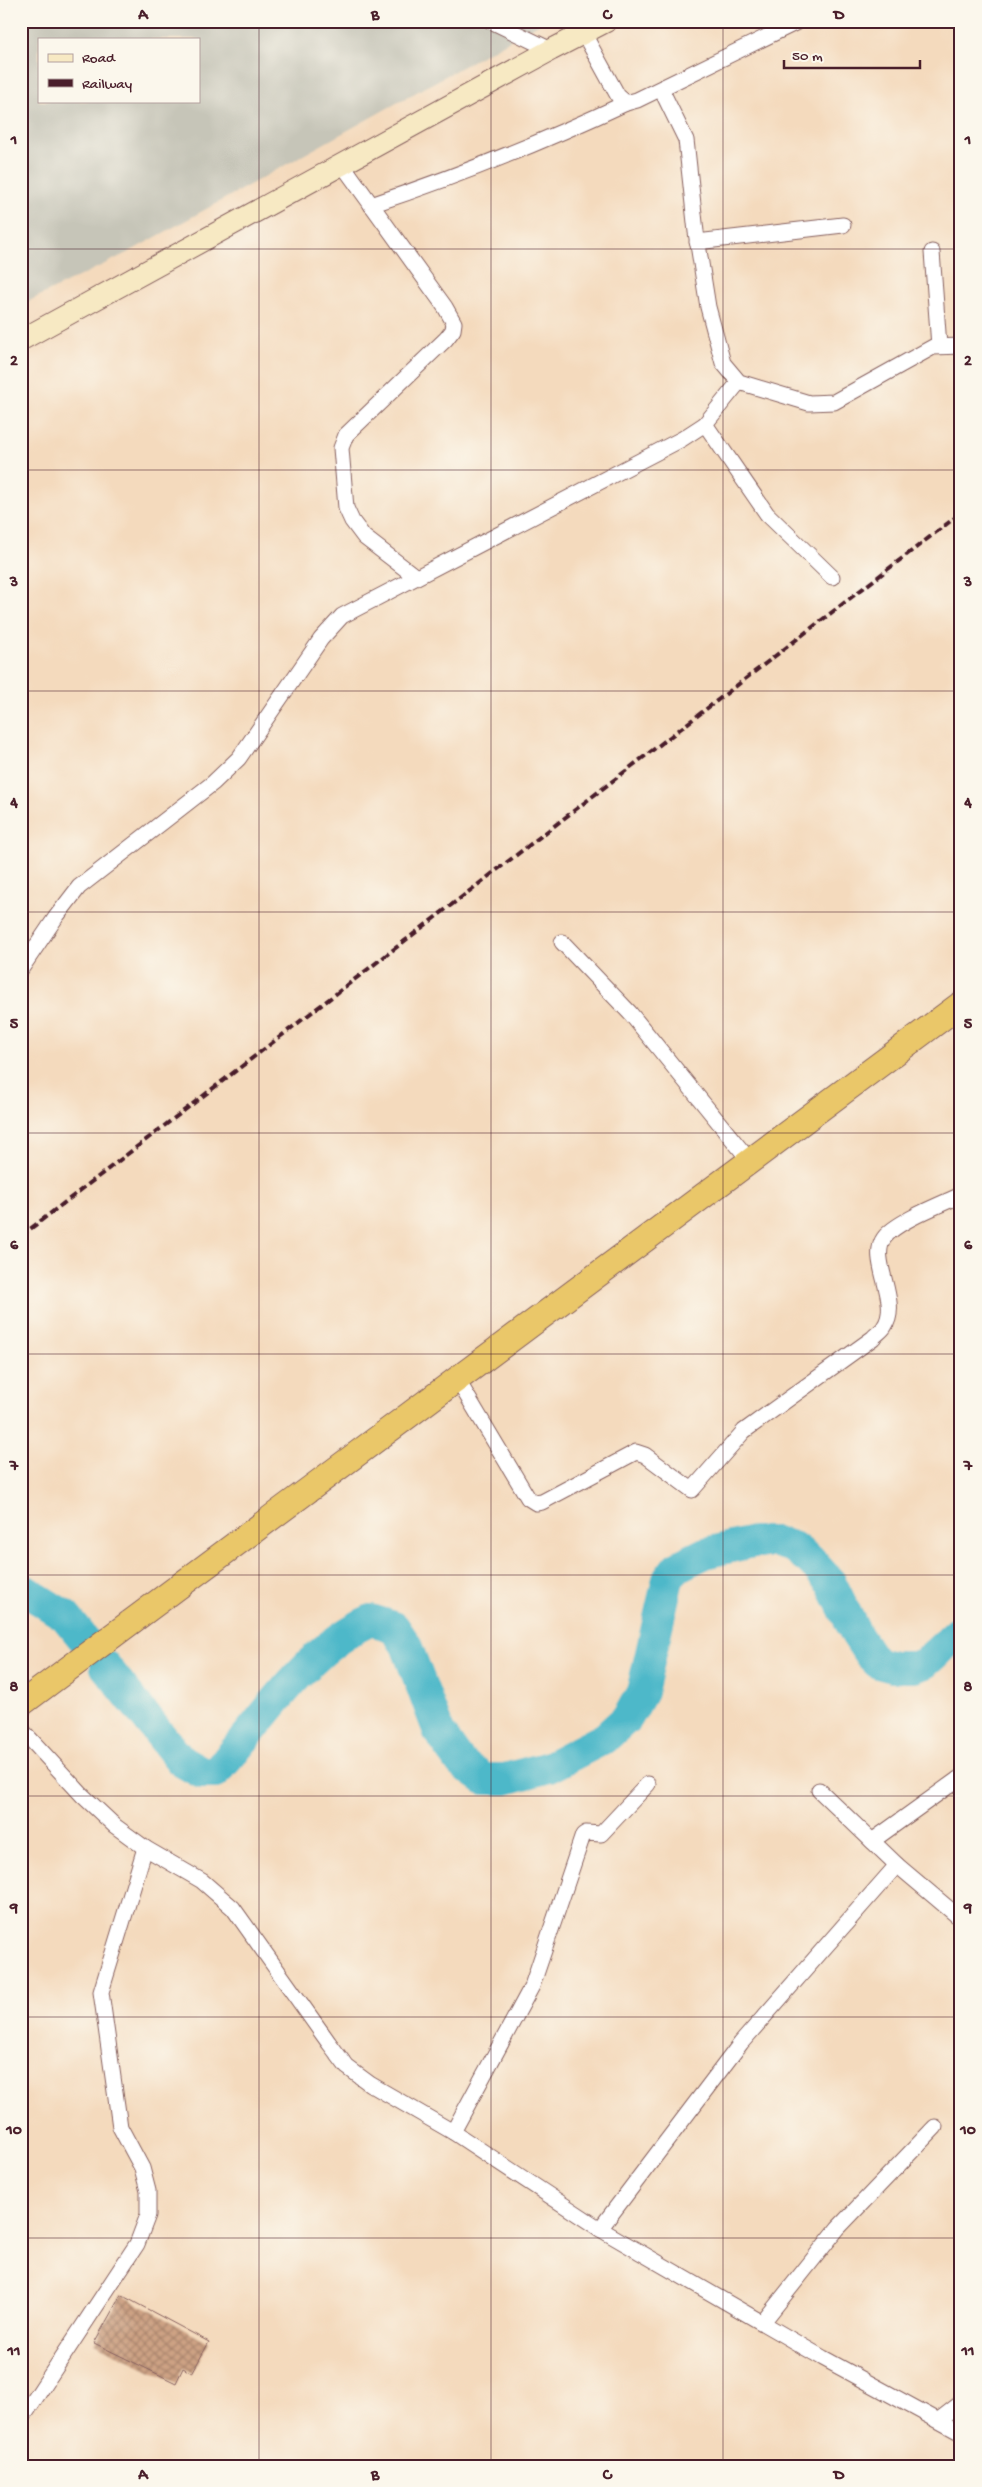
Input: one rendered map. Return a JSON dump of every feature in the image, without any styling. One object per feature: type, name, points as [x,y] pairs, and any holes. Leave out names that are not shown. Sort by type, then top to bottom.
[{"type":"highway","points":[[21,1704],[961,1004]]},
{"type":"main road","points":[[21,340],[607,21]]},
{"type":"street","points":[[491,21],[551,50]]},
{"type":"street","points":[[371,205],[413,191],[637,100],[799,21]]},
{"type":"street","points":[[584,34],[618,96],[626,103]]},
{"type":"street","points":[[661,89],[686,140],[697,242],[708,307],[723,363],[730,374],[739,382],[809,403],[834,402],[928,350],[939,346],[961,346]]},
{"type":"street","points":[[342,164],[454,323],[453,330],[446,338],[346,435],[341,448],[346,508],[356,529],[416,577]]},
{"type":"street","points":[[697,242],[843,225]]},
{"type":"street","points":[[932,252],[939,346]]},
{"type":"street","points":[[21,969],[79,887],[213,783],[239,758],[330,627],[342,616],[682,439],[705,424],[739,382]]},
{"type":"street","points":[[705,424],[767,514],[832,577]]},
{"type":"street","points":[[562,942],[630,1013],[750,1161]]},
{"type":"street","points":[[457,1379],[528,1498],[536,1503],[542,1502],[636,1452],[645,1455],[692,1490],[744,1432],[873,1338],[885,1327],[889,1314],[880,1252],[883,1239],[896,1227],[961,1195]]},
{"type":"street","points":[[21,1729],[82,1795],[114,1826],[145,1848],[202,1881],[233,1908],[348,2066],[370,2084],[453,2132],[600,2229],[823,2358],[961,2433]]},
{"type":"street","points":[[872,1841],[961,1777]]},
{"type":"street","points":[[453,2132],[532,1986],[583,1835],[586,1833],[601,1834],[648,1784]]},
{"type":"street","points":[[819,1790],[897,1865],[961,1919]]},
{"type":"street","points":[[21,2420],[137,2244],[148,2215],[148,2191],[142,2168],[120,2127],[101,1992],[145,1848]]},
{"type":"street","points":[[600,2229],[741,2043],[897,1865]]},
{"type":"street","points":[[763,2322],[838,2228],[935,2127]]},
{"type":"street","points":[[939,2420],[961,2403]]},
{"type":"shaded area","points":[[21,21],[544,21],[129,252],[21,305]]},
{"type":"building","points":[[121,2295],[209,2342],[192,2373],[183,2368],[176,2383],[94,2343]]},
{"type":"waterway","points":[[106,1667],[181,1761],[202,1773],[215,1773],[305,1668],[347,1633],[371,1620],[394,1627],[406,1645],[439,1732],[461,1763],[484,1779],[505,1779],[549,1767],[605,1738],[628,1717],[642,1692],[668,1579],[677,1567],[705,1553],[753,1542],[776,1542],[793,1547],[810,1560],[831,1583],[856,1634],[869,1654],[878,1663],[893,1667],[915,1667],[925,1663],[961,1630]]},
{"type":"waterway","points":[[21,1588],[65,1616],[83,1638]]},
{"type":"railway","points":[[21,1236],[961,513]]}]
